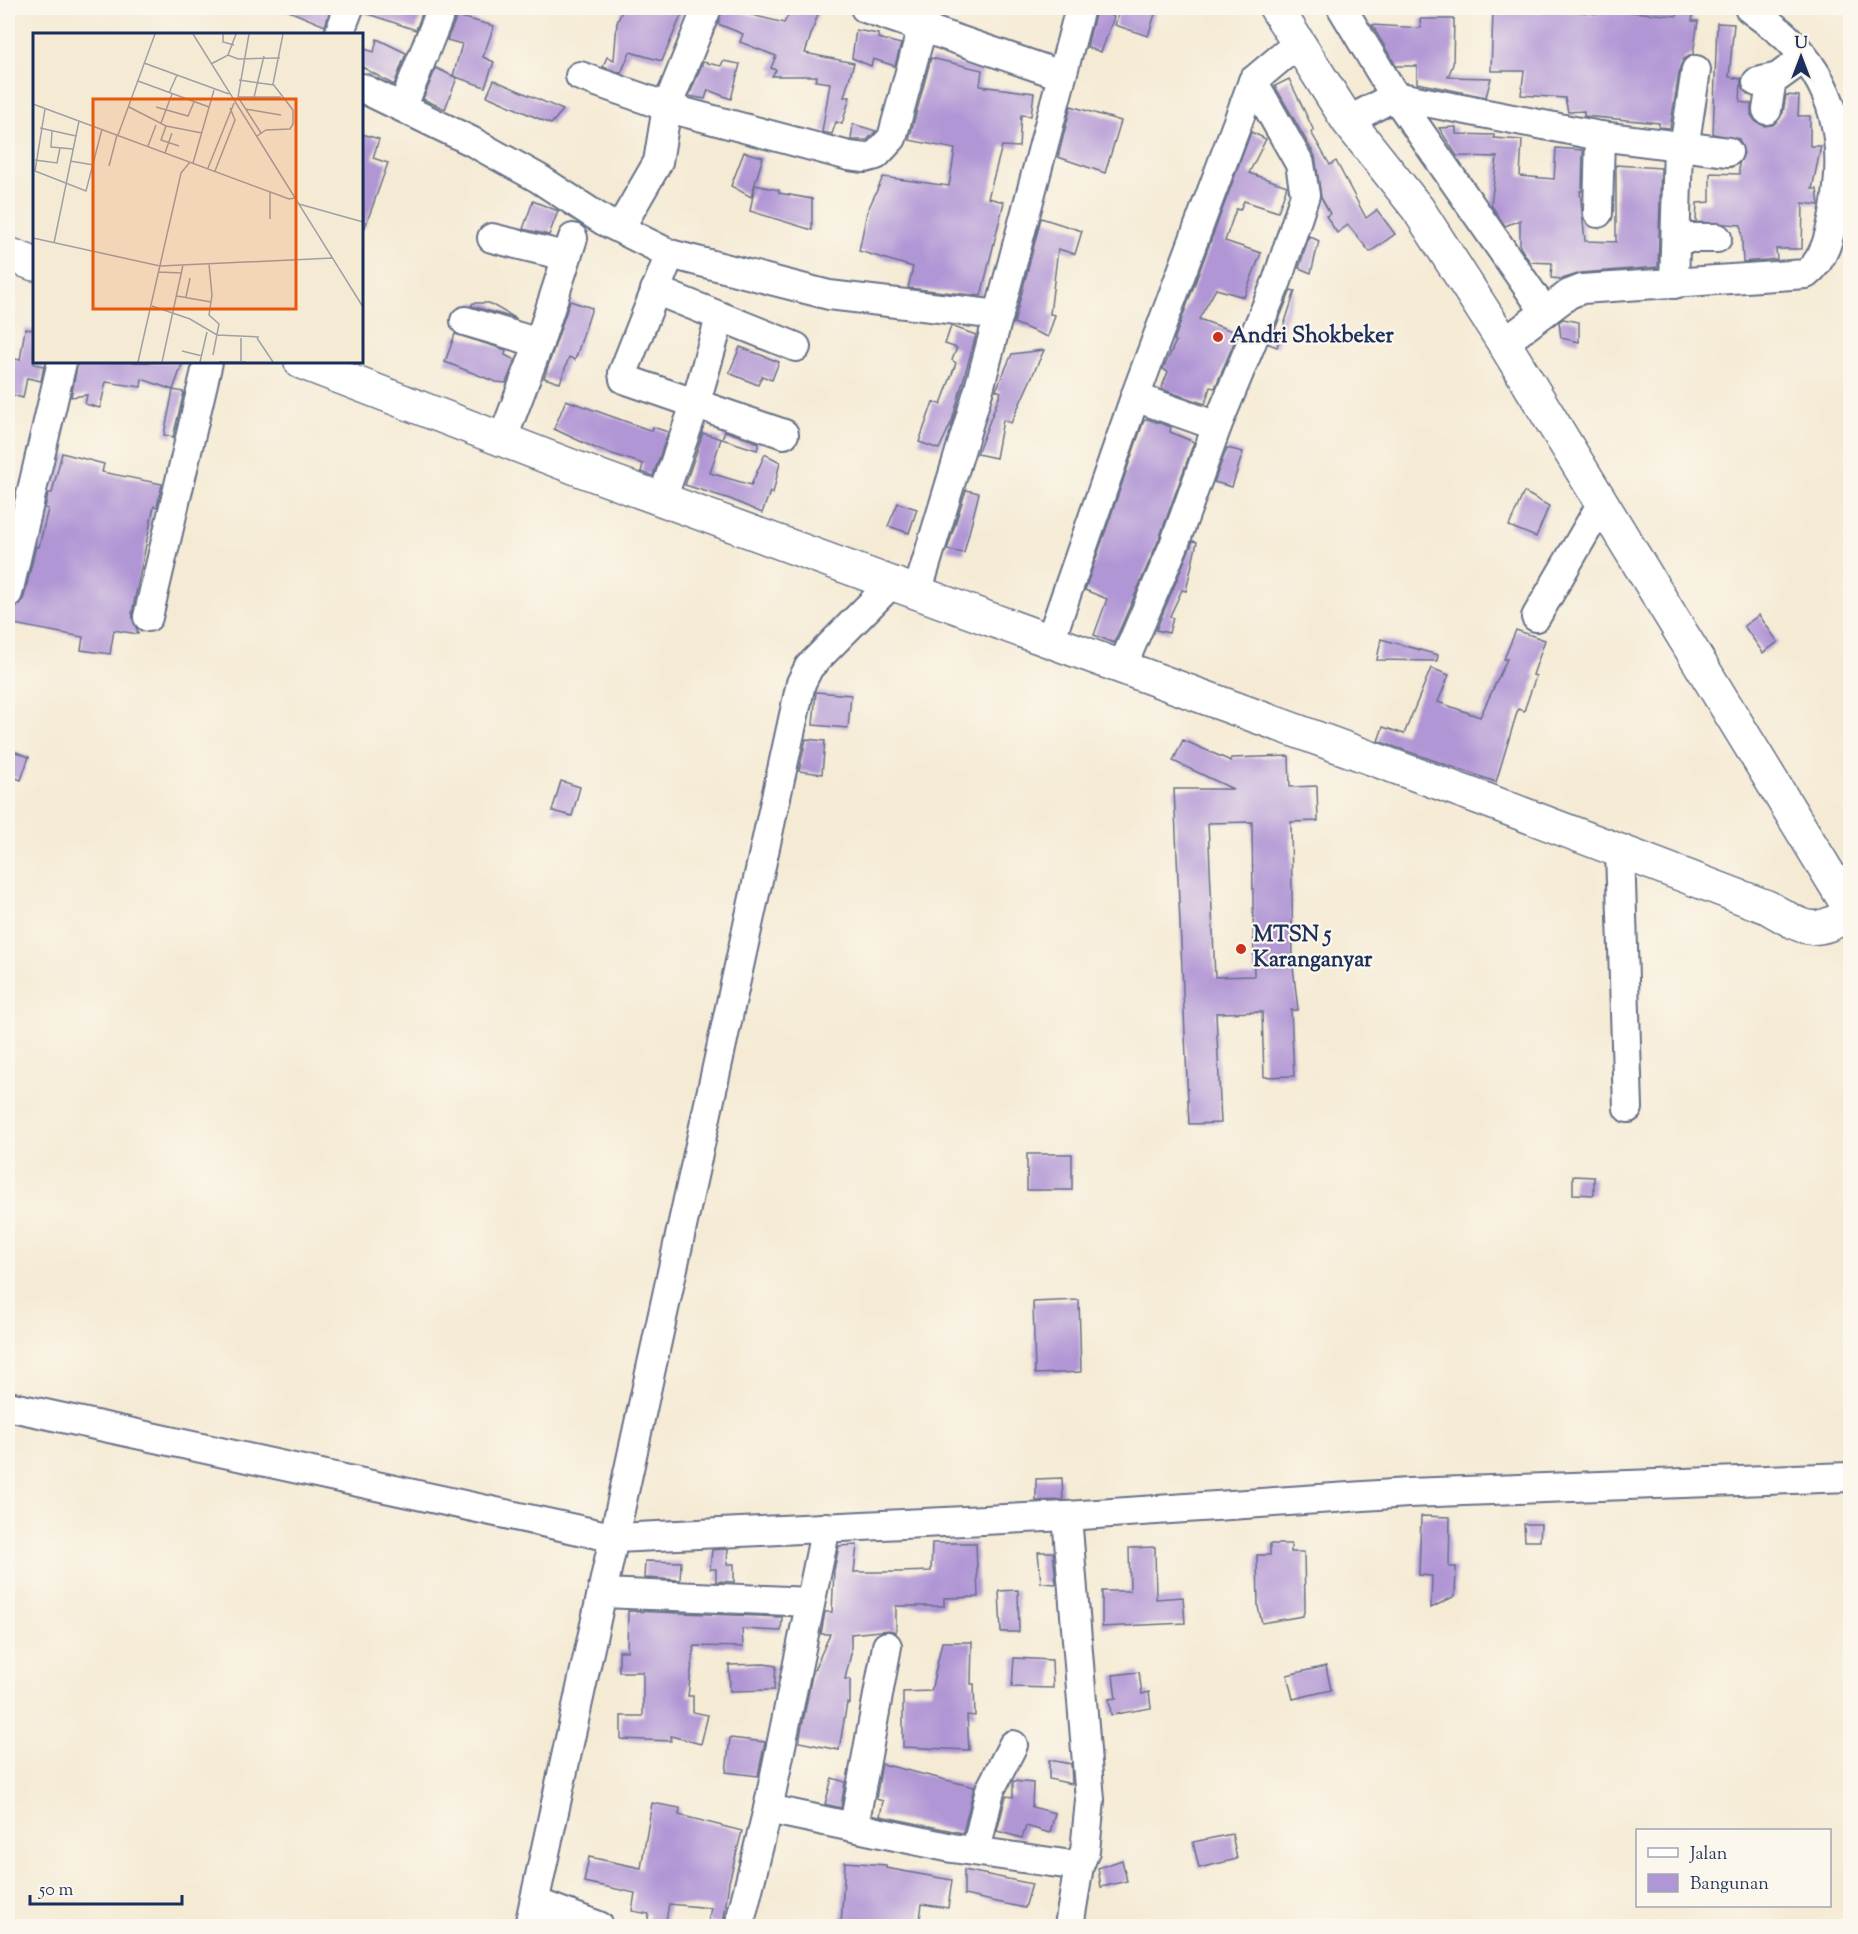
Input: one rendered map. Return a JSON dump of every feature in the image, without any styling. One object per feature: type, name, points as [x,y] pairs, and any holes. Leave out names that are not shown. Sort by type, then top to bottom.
[{"type":"main road","points":[[1276,8],[1297,44],[1374,107],[1418,209],[1508,340],[1602,503],[1851,909]]},
{"type":"main road","points":[[8,254],[33,264]]},
{"type":"main road","points":[[304,363],[584,471],[1620,851],[1767,908],[1812,929],[1827,928],[1851,914]]},
{"type":"street","points":[[339,33],[349,8]]},
{"type":"street","points":[[403,106],[442,8]]},
{"type":"street","points":[[620,228],[658,162],[667,107],[707,8]]},
{"type":"street","points":[[865,8],[1061,75]]},
{"type":"street","points":[[599,1926],[532,1914],[604,1593],[801,683],[808,667],[904,588],[980,389],[1080,8]]},
{"type":"street","points":[[1342,8],[1374,107],[1545,312]]},
{"type":"street","points":[[1508,340],[1569,294],[1582,289],[1806,274],[1816,266],[1823,255],[1835,207],[1841,156],[1832,102],[1804,57],[1783,34],[1749,8]]},
{"type":"street","points":[[580,76],[667,107],[849,156],[865,158],[876,155],[892,138],[922,28]]},
{"type":"street","points":[[1050,641],[1135,397],[1253,81],[1297,44]]},
{"type":"street","points":[[1767,110],[1765,80],[1804,57]]},
{"type":"street","points":[[1674,284],[1681,147],[1696,70]]},
{"type":"street","points":[[1122,667],[1174,545],[1217,426],[1277,281],[1305,195],[1300,164],[1253,81]]},
{"type":"street","points":[[363,88],[403,106],[538,178],[604,221],[670,254],[840,297],[999,315]]},
{"type":"street","points":[[1374,107],[1728,152]]},
{"type":"street","points":[[1598,213],[1600,136]]},
{"type":"street","points":[[492,238],[569,247],[539,342],[503,438]]},
{"type":"street","points":[[1676,238],[1717,238]]},
{"type":"street","points":[[670,254],[623,378],[695,405],[784,434]]},
{"type":"street","points":[[655,290],[796,347]]},
{"type":"street","points":[[662,499],[695,405],[720,318]]},
{"type":"street","points":[[465,321],[539,342]]},
{"type":"street","points":[[8,593],[62,363]]},
{"type":"street","points":[[148,617],[208,363]]},
{"type":"street","points":[[1135,397],[1217,426]]},
{"type":"street","points":[[1536,617],[1602,503]]},
{"type":"street","points":[[1620,851],[1628,1108]]},
{"type":"street","points":[[8,1406],[616,1538],[1067,1516],[1408,1493],[1851,1477]]},
{"type":"street","points":[[1067,1516],[1090,1778],[1085,1851],[1078,1866],[1069,1926]]},
{"type":"street","points":[[739,1926],[768,1809],[826,1527]]},
{"type":"street","points":[[604,1593],[810,1602]]},
{"type":"street","points":[[854,1826],[887,1646]]},
{"type":"street","points":[[976,1851],[990,1790],[1013,1745]]},
{"type":"street","points":[[768,1809],[976,1851],[1078,1866]]},
{"type":"building","points":[[282,8],[331,8],[325,26]]},
{"type":"building","points":[[365,8],[424,8],[416,30],[365,13]]},
{"type":"building","points":[[623,8],[675,8],[683,11],[662,61],[630,52],[621,73],[603,67],[607,57],[614,60],[617,23]]},
{"type":"building","points":[[723,8],[746,8],[744,13],[784,23],[792,8],[820,8],[805,53],[854,63],[844,97],[850,97],[842,124],[836,122],[832,134],[822,132],[830,83],[815,81],[817,76],[772,76],[776,70],[771,68],[776,56],[740,42],[743,34],[718,24]]},
{"type":"building","points":[[1120,8],[1157,8],[1148,36],[1115,25]]},
{"type":"building","points":[[1541,8],[1598,14],[1599,11],[1620,11],[1677,16],[1677,8],[1695,8],[1692,21],[1698,21],[1693,54],[1684,59],[1680,67],[1670,128],[1659,127],[1659,123],[1584,116],[1584,111],[1568,112],[1565,98],[1521,95],[1524,71],[1491,71],[1493,12],[1540,12]]},
{"type":"building","points":[[1096,10],[1114,17],[1101,52],[1087,47]]},
{"type":"building","points":[[457,16],[494,26],[483,57],[494,62],[485,87],[453,76],[462,44],[447,40]]},
{"type":"building","points":[[1420,19],[1454,19],[1453,64],[1448,77],[1491,78],[1486,97],[1417,83],[1417,66],[1396,66],[1372,25],[1421,28]]},
{"type":"building","points":[[1717,23],[1734,24],[1729,77],[1741,79],[1740,102],[1751,104],[1751,115],[1756,122],[1764,126],[1773,125],[1783,113],[1786,95],[1799,96],[1798,116],[1810,116],[1810,146],[1821,146],[1812,189],[1817,189],[1819,205],[1803,203],[1802,249],[1776,249],[1777,259],[1743,262],[1741,225],[1696,222],[1697,203],[1710,202],[1710,173],[1739,174],[1739,164],[1744,153],[1739,139],[1713,134]]},
{"type":"building","points":[[856,30],[878,34],[878,38],[901,44],[895,66],[873,59],[871,66],[852,58]]},
{"type":"building","points":[[377,39],[406,53],[394,85],[363,68],[363,48],[374,52]]},
{"type":"building","points":[[931,58],[982,70],[980,86],[1034,93],[1031,116],[1021,115],[1019,147],[1002,146],[988,198],[1004,202],[981,296],[908,288],[913,267],[859,251],[867,212],[883,177],[949,186],[955,149],[909,140]]},
{"type":"building","points":[[723,61],[740,64],[731,99],[708,90],[705,99],[689,96],[703,62],[721,66]]},
{"type":"building","points":[[436,68],[457,78],[445,109],[423,99]]},
{"type":"building","points":[[1289,79],[1314,131],[1311,132],[1330,165],[1336,161],[1366,218],[1377,210],[1395,234],[1370,252],[1348,225],[1337,233],[1326,216],[1330,214],[1321,197],[1315,156],[1275,86]]},
{"type":"building","points":[[494,80],[563,110],[551,124],[487,96]]},
{"type":"building","points":[[1071,106],[1121,121],[1105,173],[1058,157]]},
{"type":"building","points":[[853,124],[876,131],[867,140],[851,140]]},
{"type":"building","points":[[1456,127],[1456,134],[1494,135],[1494,138],[1522,140],[1520,176],[1554,179],[1556,148],[1583,150],[1582,191],[1580,191],[1585,241],[1616,242],[1616,165],[1661,168],[1658,267],[1581,273],[1562,279],[1551,278],[1552,263],[1530,262],[1520,247],[1520,220],[1505,226],[1491,205],[1497,157],[1457,156],[1439,128]]},
{"type":"building","points":[[1251,132],[1266,139],[1249,173],[1287,186],[1278,212],[1244,201],[1240,210],[1236,209],[1225,241],[1261,253],[1244,297],[1216,289],[1199,319],[1238,333],[1215,388],[1210,387],[1205,404],[1161,389],[1168,372],[1163,369],[1176,341],[1174,340]]},
{"type":"building","points":[[363,134],[379,139],[373,158],[388,163],[364,230]]},
{"type":"building","points":[[744,152],[763,157],[751,197],[731,186]]},
{"type":"building","points":[[755,185],[779,190],[779,193],[812,199],[812,230],[750,211]]},
{"type":"building","points":[[533,201],[558,211],[549,235],[523,229]]},
{"type":"building","points":[[1041,218],[1082,231],[1075,254],[1058,249],[1050,314],[1055,315],[1048,337],[1014,323]]},
{"type":"building","points":[[1309,236],[1319,241],[1311,273],[1299,268]]},
{"type":"building","points":[[1291,290],[1295,291],[1277,347],[1269,344]]},
{"type":"building","points":[[570,301],[592,308],[575,360],[569,357],[560,383],[544,378]]},
{"type":"building","points":[[473,303],[489,303],[517,319],[471,306]]},
{"type":"building","points":[[1563,319],[1579,322],[1579,342],[1561,338],[1559,322]]},
{"type":"building","points":[[951,326],[976,335],[952,421],[939,449],[919,442],[933,402],[941,404],[956,363],[952,360],[957,348],[945,344]]},
{"type":"building","points":[[25,329],[33,330],[33,363],[44,366],[41,381],[27,378],[23,398],[8,394],[8,358],[20,360]]},
{"type":"building","points":[[455,334],[506,350],[505,355],[515,360],[506,383],[496,382],[445,362]]},
{"type":"building","points":[[740,347],[779,362],[772,380],[762,376],[758,385],[729,373]]},
{"type":"building","points":[[1044,350],[1011,423],[1003,420],[996,458],[977,454],[1001,392],[996,390],[1012,354]]},
{"type":"building","points":[[78,363],[183,363],[173,390],[142,379],[141,387],[106,382],[100,408],[85,404],[87,395],[71,397]]},
{"type":"building","points":[[173,390],[184,392],[173,437],[164,435]]},
{"type":"building","points":[[566,400],[652,431],[653,427],[668,432],[653,476],[641,472],[643,464],[597,449],[554,429]]},
{"type":"building","points":[[1144,420],[1171,427],[1170,432],[1194,442],[1159,539],[1114,643],[1094,635],[1107,599],[1085,590]]},
{"type":"building","points":[[725,431],[759,443],[757,450],[722,439]]},
{"type":"building","points":[[703,433],[721,439],[710,473],[751,485],[765,454],[780,462],[773,494],[770,492],[762,513],[730,499],[685,485]]},
{"type":"building","points":[[1227,448],[1243,452],[1232,487],[1214,482]]},
{"type":"building","points":[[62,453],[104,464],[102,472],[162,484],[157,507],[154,506],[132,613],[138,634],[114,630],[110,654],[81,650],[83,637],[8,623],[8,609],[20,605],[24,597],[36,546],[39,547],[48,509],[45,508],[48,493],[52,493]]},
{"type":"building","points":[[966,490],[979,493],[964,553],[947,550]]},
{"type":"building","points":[[1524,492],[1549,506],[1536,537],[1509,526]]},
{"type":"building","points":[[898,503],[917,509],[909,533],[888,526]]},
{"type":"building","points":[[1193,541],[1197,542],[1186,591],[1182,590],[1170,616],[1173,618],[1169,633],[1156,630]]},
{"type":"building","points":[[1759,615],[1778,642],[1763,653],[1744,626]]},
{"type":"building","points":[[1516,630],[1545,640],[1524,711],[1518,709],[1496,782],[1378,741],[1383,727],[1404,734],[1431,668],[1449,675],[1438,702],[1480,717],[1507,659],[1504,659]]},
{"type":"building","points":[[1381,639],[1438,655],[1437,661],[1377,660]]},
{"type":"building","points":[[816,692],[851,695],[848,728],[813,725]]},
{"type":"building","points":[[806,739],[825,741],[822,774],[799,771]]},
{"type":"building","points":[[1183,740],[1231,761],[1231,758],[1289,756],[1290,787],[1317,786],[1318,821],[1291,822],[1293,967],[1298,1010],[1291,1010],[1294,1076],[1264,1077],[1262,1012],[1216,1013],[1221,1123],[1189,1124],[1174,789],[1233,789],[1173,761]],"holes":[[[1252,822],[1254,976],[1215,977],[1208,823]]]},
{"type":"building","points":[[8,749],[29,757],[21,780],[8,775]]},
{"type":"building","points":[[561,781],[580,787],[572,816],[552,811]]},
{"type":"building","points":[[1027,1154],[1072,1154],[1072,1190],[1027,1190]]},
{"type":"building","points":[[1573,1176],[1594,1177],[1594,1195],[1573,1194]]},
{"type":"building","points":[[1079,1300],[1081,1372],[1035,1374],[1033,1302]]},
{"type":"building","points":[[1062,1478],[1063,1500],[1036,1501],[1036,1479]]},
{"type":"building","points":[[1421,1516],[1450,1517],[1449,1567],[1456,1567],[1455,1596],[1431,1608],[1432,1576],[1419,1575]]},
{"type":"building","points":[[1524,1524],[1541,1524],[1540,1541],[1525,1541]]},
{"type":"building","points":[[932,1543],[976,1543],[978,1597],[944,1598],[944,1606],[896,1606],[896,1632],[889,1630],[851,1634],[851,1654],[845,1679],[850,1679],[850,1704],[847,1703],[839,1750],[799,1742],[812,1675],[830,1634],[821,1634],[825,1612],[832,1612],[834,1570],[839,1546],[857,1545],[854,1572],[931,1571]]},
{"type":"building","points":[[1270,1544],[1291,1544],[1291,1552],[1304,1552],[1305,1606],[1303,1616],[1262,1623],[1258,1607],[1257,1555],[1270,1555]]},
{"type":"building","points":[[1155,1547],[1156,1599],[1183,1597],[1185,1623],[1102,1627],[1102,1591],[1130,1591],[1129,1548]]},
{"type":"building","points":[[728,1549],[727,1564],[734,1564],[734,1582],[716,1581],[716,1569],[710,1569],[712,1550]]},
{"type":"building","points":[[1038,1552],[1053,1552],[1056,1584],[1041,1583]]},
{"type":"building","points":[[645,1561],[681,1562],[680,1580],[644,1578]]},
{"type":"building","points":[[1018,1590],[1019,1632],[1001,1632],[999,1591]]},
{"type":"building","points":[[628,1611],[782,1617],[781,1631],[742,1629],[743,1647],[694,1646],[688,1696],[693,1696],[693,1712],[708,1715],[701,1744],[671,1736],[671,1741],[621,1739],[621,1716],[643,1716],[643,1672],[619,1672],[619,1651],[627,1651]]},
{"type":"building","points":[[942,1642],[972,1642],[971,1684],[974,1684],[975,1716],[967,1715],[969,1750],[903,1747],[903,1692],[931,1691]]},
{"type":"building","points":[[1014,1658],[1052,1660],[1053,1688],[1012,1687]]},
{"type":"building","points":[[729,1665],[776,1666],[774,1690],[730,1691]]},
{"type":"building","points":[[1326,1666],[1331,1690],[1293,1699],[1287,1675]]},
{"type":"building","points":[[1139,1672],[1142,1694],[1149,1692],[1151,1708],[1111,1715],[1109,1699],[1116,1698],[1113,1675]]},
{"type":"building","points":[[730,1738],[765,1742],[758,1776],[726,1772]]},
{"type":"building","points":[[1049,1760],[1071,1764],[1072,1784],[1049,1779]]},
{"type":"building","points":[[882,1764],[974,1787],[963,1833],[880,1816],[883,1801],[876,1799]]},
{"type":"building","points":[[832,1778],[845,1782],[841,1808],[825,1804]]},
{"type":"building","points":[[1013,1781],[1033,1783],[1032,1807],[1055,1813],[1050,1833],[1026,1826],[1022,1838],[997,1831],[1006,1796],[1013,1797]]},
{"type":"building","points":[[652,1803],[680,1808],[679,1815],[742,1831],[729,1882],[723,1925],[708,1922],[711,1908],[669,1904],[665,1926],[647,1926],[649,1914],[632,1911],[635,1893],[584,1882],[589,1857],[641,1868]]},
{"type":"building","points":[[1232,1834],[1237,1859],[1199,1868],[1193,1842]]},
{"type":"building","points":[[1122,1860],[1127,1881],[1101,1887],[1098,1868]]},
{"type":"building","points":[[845,1862],[886,1865],[886,1868],[952,1880],[948,1908],[922,1904],[919,1926],[841,1926]]},
{"type":"building","points":[[964,1870],[1032,1884],[1025,1908],[964,1895]]},
{"type":"place","name":"Andri Shokbeker","points":[[1218,337]]},
{"type":"place","name":"MTSN 5 Karanganyar","points":[[1241,949]]}]
